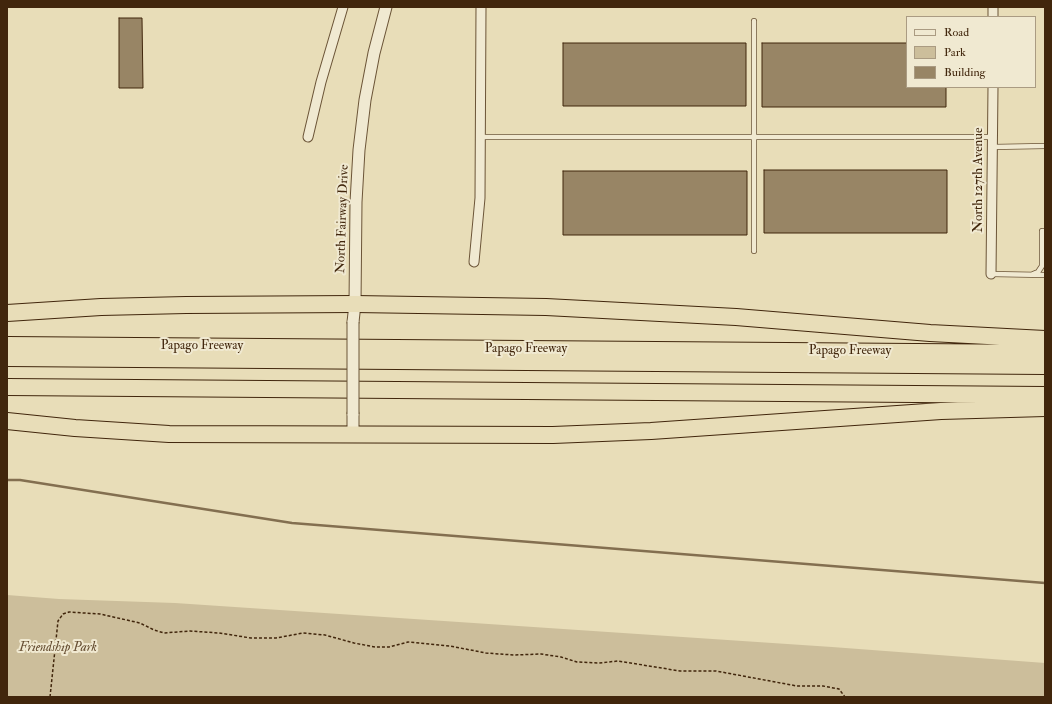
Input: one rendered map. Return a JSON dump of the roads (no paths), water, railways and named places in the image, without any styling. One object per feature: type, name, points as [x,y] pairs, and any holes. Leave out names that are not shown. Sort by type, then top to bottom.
[{"type":"highway","points":[[7,313],[140,306],[355,304],[538,307],[641,311],[736,317],[930,333],[1045,339]]},
{"type":"highway","name":"Papago Freeway","points":[[7,345],[1045,353]]},
{"type":"highway","points":[[7,358],[1045,366]]},
{"type":"highway","points":[[7,387],[1045,395]]},
{"type":"highway","points":[[7,422],[168,434],[553,435],[636,432],[941,412],[1045,408]]},
{"type":"street","points":[[308,137],[320,82],[342,7]]},
{"type":"street","name":"North Fairway Drive","points":[[353,434],[353,322],[355,304],[356,202],[359,150],[365,100],[374,53],[386,7]]},
{"type":"street","points":[[474,262],[480,198],[481,7]]},
{"type":"street","name":"North 127th Avenue","points":[[991,274],[993,88]]},
{"type":"lane","points":[[754,21],[754,251]]},
{"type":"lane","points":[[481,137],[992,137]]},
{"type":"lane","points":[[992,147],[1045,146]]},
{"type":"lane","points":[[1032,275],[1038,272],[1042,266],[1042,231],[1045,231]]},
{"type":"lane","points":[[991,274],[1045,275]]},
{"type":"waterway","points":[[7,480],[20,480],[292,523],[1045,583]]},
{"type":"park label","name":"Friendship Park","points":[[58,648]]}]
